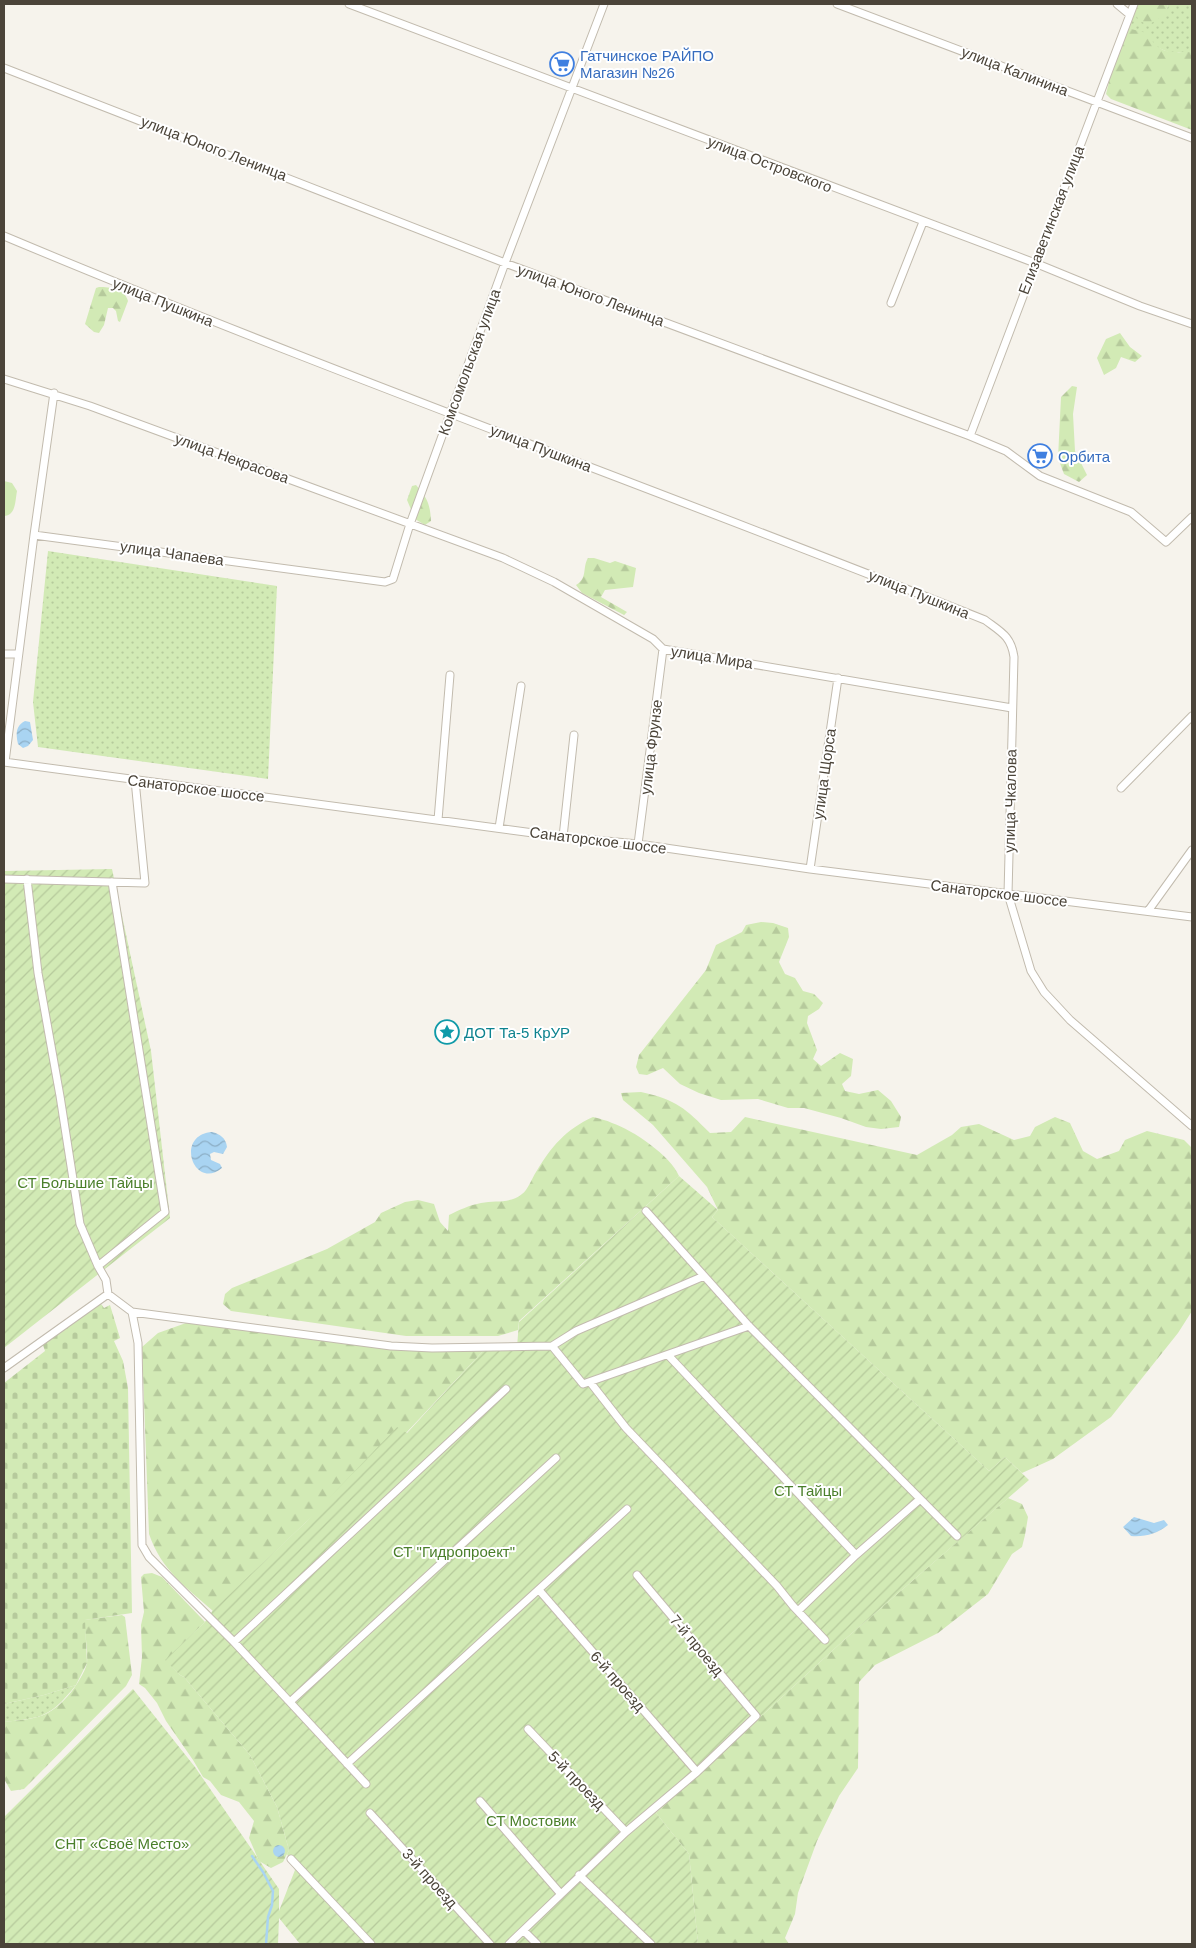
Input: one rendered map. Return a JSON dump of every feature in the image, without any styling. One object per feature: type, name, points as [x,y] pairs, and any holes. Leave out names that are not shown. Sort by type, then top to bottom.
[{"type":"street","name":"улица Островского","points":[[349,4],[1035,263],[1140,306],[1192,324]]},
{"type":"street","name":"Комсомольская улица","points":[[410,524],[504,263],[604,4]]},
{"type":"street","name":"улица Калинина","points":[[837,4],[1192,138]]},
{"type":"street","points":[[1117,4],[1129,14]]},
{"type":"street","name":"Елизаветинская улица","points":[[970,436],[1134,4]]},
{"type":"street","name":"улица Юного Ленинца","points":[[4,68],[504,263],[970,436],[1006,451],[1040,476],[1131,512],[1166,542],[1192,517]]},
{"type":"street","points":[[891,303],[924,222]]},
{"type":"street","name":"улица Пушкина","points":[[4,236],[132,290],[450,414],[817,552],[985,620],[1003,633],[1012,643],[1014,657],[1012,708]]},
{"type":"street","name":"улица Некрасова","points":[[4,379],[54,393],[410,524]]},
{"type":"street","points":[[4,762],[54,393]]},
{"type":"street","name":"улица Чапаева","points":[[34,535],[385,582],[393,579],[396,573],[410,524]]},
{"type":"street","name":"улица Мира","points":[[410,524],[503,558],[554,582],[652,639],[663,650],[1012,708]]},
{"type":"street","name":"улица Фрунзе","points":[[638,844],[663,650]]},
{"type":"street","points":[[4,654],[18,654]]},
{"type":"street","points":[[438,820],[450,675]]},
{"type":"street","name":"улица Щорса","points":[[810,870],[838,678]]},
{"type":"street","points":[[499,828],[521,686]]},
{"type":"street","name":"улица Чкалова","points":[[1012,708],[1008,894],[1031,971],[1044,992],[1070,1020],[1192,1126]]},
{"type":"street","points":[[1121,788],[1192,716]]},
{"type":"street","points":[[563,837],[574,735]]},
{"type":"street","name":"Санаторское шоссе","points":[[4,762],[563,837],[638,844],[810,870],[1192,917]]},
{"type":"street","points":[[4,879],[145,883],[135,780]]},
{"type":"street","points":[[1148,911],[1192,850]]},
{"type":"street","points":[[27,880],[38,973],[80,1224],[106,1280],[108,1294],[132,1312],[391,1346],[432,1348],[552,1346],[576,1331],[704,1276]]},
{"type":"street","points":[[98,1266],[165,1212],[112,882]]},
{"type":"street","points":[[646,1211],[749,1326],[919,1500],[957,1536]]},
{"type":"street","points":[[4,1368],[108,1294]]},
{"type":"street","points":[[132,1312],[138,1343],[142,1545],[149,1557],[291,1701],[366,1784]]},
{"type":"street","points":[[552,1346],[583,1384],[749,1326]]},
{"type":"street","points":[[668,1354],[856,1555]]},
{"type":"street","points":[[590,1382],[626,1428],[777,1586],[825,1640]]},
{"type":"street","points":[[234,1642],[506,1388]]},
{"type":"street","points":[[291,1701],[556,1458]]},
{"type":"street","points":[[798,1611],[856,1555],[919,1500]]},
{"type":"street","points":[[347,1764],[627,1509]]},
{"type":"street","name":"7-й проезд","points":[[637,1575],[756,1716],[697,1772]]},
{"type":"street","name":"6-й проезд","points":[[538,1590],[697,1772]]},
{"type":"street","name":"5-й проезд","points":[[528,1729],[626,1832]]},
{"type":"street","points":[[509,1944],[560,1893],[626,1832],[697,1772]]},
{"type":"street","points":[[480,1801],[560,1893]]},
{"type":"street","name":"3-й проезд","points":[[370,1812],[490,1944]]},
{"type":"street","points":[[291,1859],[371,1944]]},
{"type":"street","points":[[579,1876],[651,1944]]},
{"type":"street","points":[[524,1931],[537,1944]]},
{"type":"green space","points":[[1138,4],[1168,4],[1164,14],[1148,25],[1138,20],[1135,9]]},
{"type":"green space","points":[[1168,4],[1192,4],[1192,52],[1168,52],[1126,34],[1135,9],[1167,9]]},
{"type":"green space","points":[[1131,29],[1147,33],[1156,45],[1166,51],[1192,52],[1192,130],[1111,99],[1106,94],[1126,34]]},
{"type":"green space","points":[[96,288],[120,291],[128,301],[120,322],[118,321],[116,311],[113,308],[108,308],[104,325],[99,333],[94,332],[85,324]]},
{"type":"green space","points":[[1120,333],[1130,347],[1142,356],[1135,362],[1121,357],[1116,368],[1104,375],[1097,358],[1106,339]]},
{"type":"green space","points":[[1072,386],[1077,387],[1073,414],[1075,451],[1087,475],[1079,482],[1064,474],[1058,458],[1061,397]]},
{"type":"green space","points":[[4,481],[12,483],[17,491],[13,511],[4,516]]},
{"type":"green space","points":[[416,485],[429,505],[431,521],[425,525],[415,519],[407,500],[412,486]]},
{"type":"green space","points":[[48,551],[277,586],[268,779],[38,747],[33,702]]},
{"type":"green space","points":[[588,558],[610,563],[615,561],[636,568],[633,587],[605,590],[601,597],[627,612],[624,615],[582,593],[576,585],[582,579]]},
{"type":"green space","name":"СТ Большие Тайцы","points":[[112,869],[151,1051],[170,1218],[4,1348],[4,871]]},
{"type":"green space","points":[[761,922],[773,923],[788,928],[789,937],[779,962],[785,974],[795,978],[803,991],[814,994],[823,1003],[819,1009],[808,1016],[807,1023],[817,1050],[813,1059],[821,1066],[840,1053],[853,1059],[851,1076],[842,1084],[845,1091],[859,1094],[878,1090],[891,1101],[901,1117],[899,1127],[881,1129],[866,1127],[804,1108],[788,1108],[758,1099],[721,1100],[680,1084],[663,1068],[647,1075],[639,1074],[636,1067],[639,1055],[706,970],[716,945],[742,932],[746,925]]},
{"type":"green space","points":[[641,1092],[663,1098],[680,1106],[710,1133],[731,1132],[745,1117],[917,1155],[952,1135],[961,1127],[979,1124],[1014,1140],[1030,1136],[1035,1127],[1055,1117],[1070,1123],[1083,1151],[1097,1159],[1119,1151],[1125,1140],[1147,1131],[1184,1140],[1192,1148],[1192,1311],[1178,1333],[1111,1417],[1053,1459],[1022,1473],[1005,1457],[989,1471],[712,1217],[718,1210],[707,1187],[653,1125],[623,1100],[621,1093]]},
{"type":"green space","points":[[593,1117],[630,1131],[660,1152],[675,1168],[679,1176],[519,1321],[518,1330],[498,1336],[406,1336],[231,1311],[223,1304],[225,1294],[232,1288],[327,1249],[375,1222],[381,1213],[405,1202],[418,1200],[434,1204],[440,1222],[448,1231],[449,1215],[453,1213],[477,1204],[517,1197],[526,1190],[542,1163],[560,1140],[575,1127]]},
{"type":"green space","points":[[679,1176],[718,1210],[712,1217],[989,1471],[1005,1457],[1029,1480],[844,1640],[656,1813],[689,1854],[698,1944],[300,1944],[279,1918],[278,1944],[4,1944],[4,1817],[133,1689],[195,1767],[279,1889],[279,1911],[295,1870],[287,1854],[289,1850],[277,1807],[250,1755],[184,1677],[165,1660],[205,1622],[213,1610],[306,1522],[397,1427],[407,1433],[485,1349],[517,1347],[519,1322]]},
{"type":"green space","points":[[99,1301],[104,1308],[110,1305],[120,1338],[114,1341],[123,1361],[128,1388],[132,1613],[85,1620],[87,1663],[76,1685],[44,1695],[4,1704],[4,1383],[45,1351],[43,1345]]},
{"type":"green space","points":[[186,1323],[392,1349],[485,1349],[406,1433],[306,1522],[213,1611],[175,1577],[154,1547],[149,1534],[142,1347],[158,1333]]},
{"type":"green space","points":[[1008,1498],[1022,1504],[1028,1517],[1025,1535],[1022,1547],[1012,1554],[988,1594],[938,1633],[875,1665],[859,1682],[858,1768],[839,1796],[817,1841],[798,1893],[795,1914],[785,1938],[789,1944],[698,1944],[689,1854],[656,1813],[844,1640]]},
{"type":"green space","points":[[152,1573],[162,1577],[205,1622],[166,1660],[184,1677],[250,1755],[277,1807],[289,1850],[283,1862],[271,1868],[259,1861],[249,1838],[254,1821],[239,1802],[221,1795],[210,1781],[203,1777],[166,1721],[157,1703],[145,1688],[139,1684],[142,1657],[141,1625],[144,1612],[141,1577],[144,1574]]},
{"type":"green space","points":[[122,1615],[125,1617],[132,1675],[126,1686],[24,1789],[11,1791],[4,1779],[4,1722],[42,1716],[64,1700],[81,1678],[87,1663],[84,1620]]},
{"type":"green space","points":[[76,1685],[59,1704],[45,1714],[28,1719],[4,1722],[4,1704],[44,1695]]},
{"type":"water","points":[[25,721],[30,722],[33,740],[28,746],[23,748],[18,744],[17,734],[19,725]]},
{"type":"water","points":[[212,1132],[222,1137],[227,1147],[223,1154],[214,1152],[210,1154],[211,1160],[220,1164],[222,1168],[212,1173],[203,1172],[197,1168],[192,1160],[191,1151],[194,1142],[200,1135]]},
{"type":"water","points":[[1134,1517],[1154,1523],[1164,1520],[1168,1525],[1160,1531],[1151,1534],[1131,1536],[1123,1527]]},
{"type":"water","points":[[281,1845],[284,1846],[284,1856],[277,1857],[274,1856],[273,1849],[274,1846]]},
{"type":"waterway","points":[[252,1856],[273,1891],[272,1905],[268,1917],[266,1944]]},
{"type":"place","name":"Гатчинское РАЙПО Магазин №26","points":[[562,64]]},
{"type":"place","name":"Орбита","points":[[1040,456]]},
{"type":"place","name":"ДОТ Та-5 КрУР","points":[[447,1032]]},
{"type":"park label","name":"СТ Тайцы","points":[[808,1490]]},
{"type":"park label","name":"СТ \"Гидропроект\"","points":[[454,1551]]},
{"type":"park label","name":"СТ Мостовик","points":[[531,1820]]},
{"type":"park label","name":"СНТ «Своё Место»","points":[[122,1843]]}]
